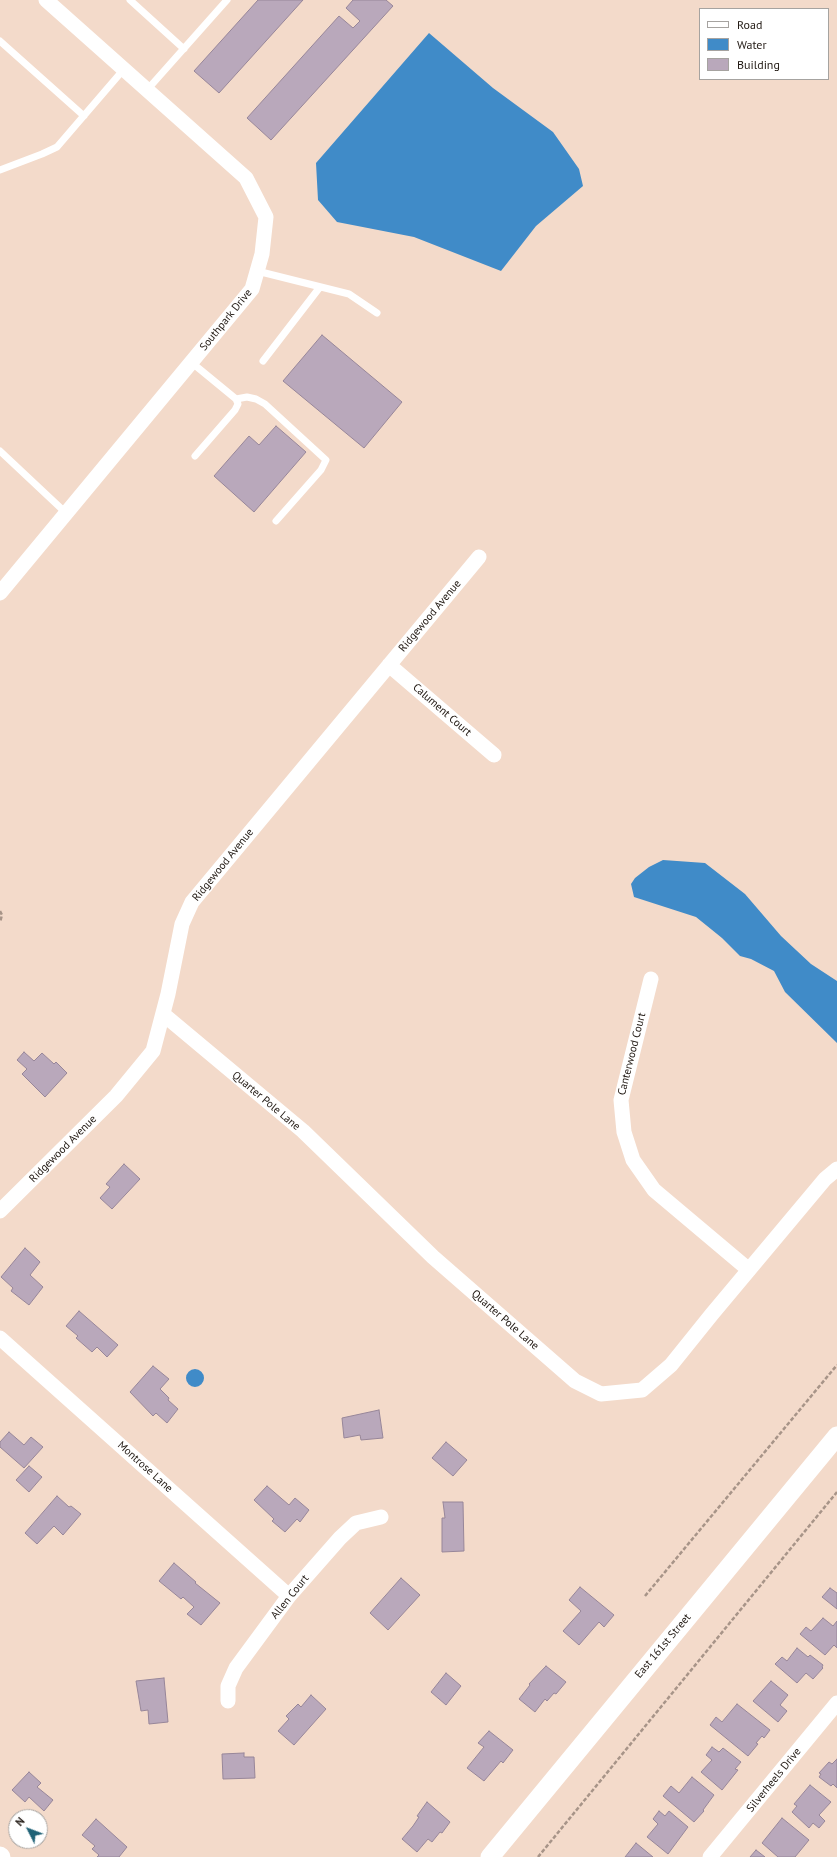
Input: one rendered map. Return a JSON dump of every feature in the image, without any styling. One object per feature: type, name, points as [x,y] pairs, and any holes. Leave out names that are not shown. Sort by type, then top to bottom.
[{"type":"street","name":"Southpark Drive","points":[[0,593],[252,289],[262,254],[266,217],[246,178],[46,0]]},
{"type":"street","name":"Ridgewood Avenue","points":[[0,1211],[91,1122],[132,1078],[153,1051],[163,1014],[182,924],[192,902],[479,557]]},
{"type":"street","name":"Calument Court","points":[[389,665],[494,755]]},
{"type":"street","name":"Canterwood Court","points":[[651,979],[621,1100],[624,1132],[633,1160],[654,1190],[749,1270]]},
{"type":"street","name":"Quarter Pole Lane","points":[[163,1014],[303,1131],[433,1257],[575,1381],[602,1394],[642,1390],[671,1365],[825,1179],[837,1168]]},
{"type":"street","name":"Montrose Lane","points":[[0,1338],[289,1596]]},
{"type":"street","name":"East 161st Street","points":[[490,1857],[837,1436]]},
{"type":"street","name":"Allen Court","points":[[228,1701],[228,1686],[236,1668],[289,1596],[340,1538],[356,1523],[381,1517]]},
{"type":"street","name":"Silverheels Drive","points":[[710,1857],[837,1702]]},
{"type":"lane","points":[[130,0],[184,49]]},
{"type":"lane","points":[[147,90],[227,0]]},
{"type":"lane","points":[[0,41],[84,116]]},
{"type":"lane","points":[[0,170],[56,147],[124,69]]},
{"type":"lane","points":[[257,271],[350,294],[377,314]]},
{"type":"lane","points":[[264,361],[320,287]]},
{"type":"lane","points":[[191,362],[236,399],[238,404],[235,410],[195,456]]},
{"type":"lane","points":[[236,399],[247,397],[256,399],[265,404],[326,460],[321,470],[276,521]]},
{"type":"lane","points":[[0,450],[66,513]]},
{"type":"path","points":[[0,911],[2,914],[0,922]]},
{"type":"path","points":[[645,1596],[837,1365]]},
{"type":"path","points":[[538,1857],[837,1492]]},
{"type":"water","points":[[429,33],[493,88],[553,132],[579,169],[583,186],[536,226],[501,271],[414,237],[337,222],[318,200],[316,163]]},
{"type":"water","points":[[663,860],[705,863],[745,894],[781,936],[811,964],[837,981],[837,1043],[785,992],[774,971],[751,959],[740,956],[722,938],[696,917],[634,897],[631,884],[635,878],[649,867]]},
{"type":"water","points":[[195,1369],[201,1372],[204,1378],[201,1384],[195,1387],[189,1384],[186,1378],[189,1372]]},
{"type":"building","points":[[258,0],[303,0],[219,93],[194,71]]},
{"type":"building","points":[[353,0],[386,0],[393,6],[271,140],[247,118],[339,16],[353,28],[360,21],[346,8]]},
{"type":"building","points":[[322,335],[402,402],[364,448],[283,381]]},
{"type":"building","points":[[276,426],[306,452],[254,512],[214,476],[249,436],[259,445]]},
{"type":"building","points":[[24,1052],[34,1061],[42,1053],[54,1064],[56,1062],[67,1073],[45,1097],[22,1074],[27,1069],[17,1060]]},
{"type":"building","points":[[124,1164],[140,1179],[112,1209],[100,1198],[110,1187],[106,1184]]},
{"type":"building","points":[[25,1248],[40,1262],[30,1275],[43,1287],[29,1305],[11,1291],[13,1288],[1,1277]]},
{"type":"building","points":[[79,1311],[118,1345],[107,1357],[97,1347],[92,1352],[76,1338],[78,1336],[66,1326]]},
{"type":"building","points":[[153,1366],[169,1379],[160,1389],[169,1398],[168,1400],[178,1409],[167,1423],[156,1413],[153,1416],[130,1392]]},
{"type":"building","points":[[379,1410],[383,1438],[361,1440],[360,1435],[344,1438],[342,1418]]},
{"type":"building","points":[[9,1432],[24,1445],[31,1437],[43,1447],[24,1468],[0,1447],[0,1442]]},
{"type":"building","points":[[446,1442],[467,1460],[453,1476],[432,1458]]},
{"type":"building","points":[[29,1466],[42,1477],[29,1492],[16,1480]]},
{"type":"building","points":[[267,1486],[289,1505],[295,1498],[309,1510],[300,1522],[297,1519],[285,1532],[272,1521],[274,1519],[254,1500]]},
{"type":"building","points":[[57,1496],[69,1507],[71,1506],[81,1514],[63,1535],[54,1526],[37,1544],[25,1533]]},
{"type":"building","points":[[443,1502],[463,1502],[464,1551],[442,1552],[442,1518],[445,1518]]},
{"type":"building","points":[[174,1563],[196,1582],[195,1583],[220,1603],[201,1625],[187,1614],[194,1607],[183,1597],[181,1599],[159,1581]]},
{"type":"building","points":[[401,1578],[420,1595],[388,1630],[370,1613]]},
{"type":"building","points":[[580,1587],[614,1615],[604,1627],[599,1622],[579,1645],[563,1631],[581,1611],[569,1600]]},
{"type":"building","points":[[830,1588],[837,1593],[837,1609],[822,1597]]},
{"type":"building","points":[[823,1618],[833,1626],[837,1621],[837,1648],[834,1645],[825,1655],[800,1634],[806,1627],[811,1631]]},
{"type":"building","points":[[797,1648],[808,1657],[810,1655],[823,1665],[823,1668],[813,1679],[806,1673],[797,1683],[775,1664],[782,1657],[787,1661]]},
{"type":"building","points":[[546,1666],[566,1682],[556,1694],[554,1693],[547,1701],[545,1699],[535,1712],[519,1699],[530,1685],[529,1684]]},
{"type":"building","points":[[446,1673],[461,1686],[446,1705],[431,1692]]},
{"type":"building","points":[[164,1678],[168,1722],[149,1724],[148,1710],[141,1711],[136,1681]]},
{"type":"building","points":[[771,1681],[788,1695],[780,1705],[787,1711],[778,1722],[753,1701]]},
{"type":"building","points":[[311,1695],[326,1709],[294,1745],[278,1731],[289,1719],[286,1716],[298,1704],[301,1707]]},
{"type":"building","points":[[737,1704],[770,1730],[764,1738],[762,1736],[756,1743],[758,1744],[748,1756],[710,1725],[716,1717],[722,1722]]},
{"type":"building","points":[[489,1731],[513,1750],[503,1763],[501,1761],[484,1781],[467,1768],[484,1747],[478,1743]]},
{"type":"building","points":[[712,1747],[719,1752],[723,1748],[741,1762],[735,1769],[738,1770],[722,1790],[701,1772],[712,1760],[706,1755]]},
{"type":"building","points":[[244,1753],[244,1757],[254,1757],[255,1778],[223,1779],[222,1754]]},
{"type":"building","points":[[837,1759],[837,1788],[833,1784],[831,1786],[819,1777],[821,1774],[819,1773],[829,1762],[832,1764]]},
{"type":"building","points":[[29,1772],[41,1783],[37,1787],[53,1800],[46,1809],[42,1809],[29,1797],[25,1802],[12,1790]]},
{"type":"building","points":[[692,1777],[714,1795],[703,1810],[704,1811],[694,1822],[663,1796],[671,1786],[679,1793]]},
{"type":"building","points":[[810,1785],[831,1802],[819,1815],[825,1821],[819,1828],[813,1823],[809,1828],[792,1812],[797,1806],[794,1804]]},
{"type":"building","points":[[427,1802],[450,1822],[442,1833],[440,1832],[432,1842],[428,1839],[417,1852],[402,1839],[413,1826],[419,1817],[417,1816]]},
{"type":"building","points":[[659,1811],[665,1816],[669,1811],[688,1827],[668,1854],[647,1837],[658,1824],[653,1819]]},
{"type":"building","points":[[782,1818],[809,1840],[795,1857],[778,1857],[762,1843]]},
{"type":"building","points":[[96,1819],[127,1847],[119,1857],[97,1857],[99,1855],[92,1849],[95,1846],[82,1835]]},
{"type":"building","points":[[636,1843],[653,1857],[625,1857]]},
{"type":"building","points":[[756,1850],[765,1857],[750,1857]]}]
